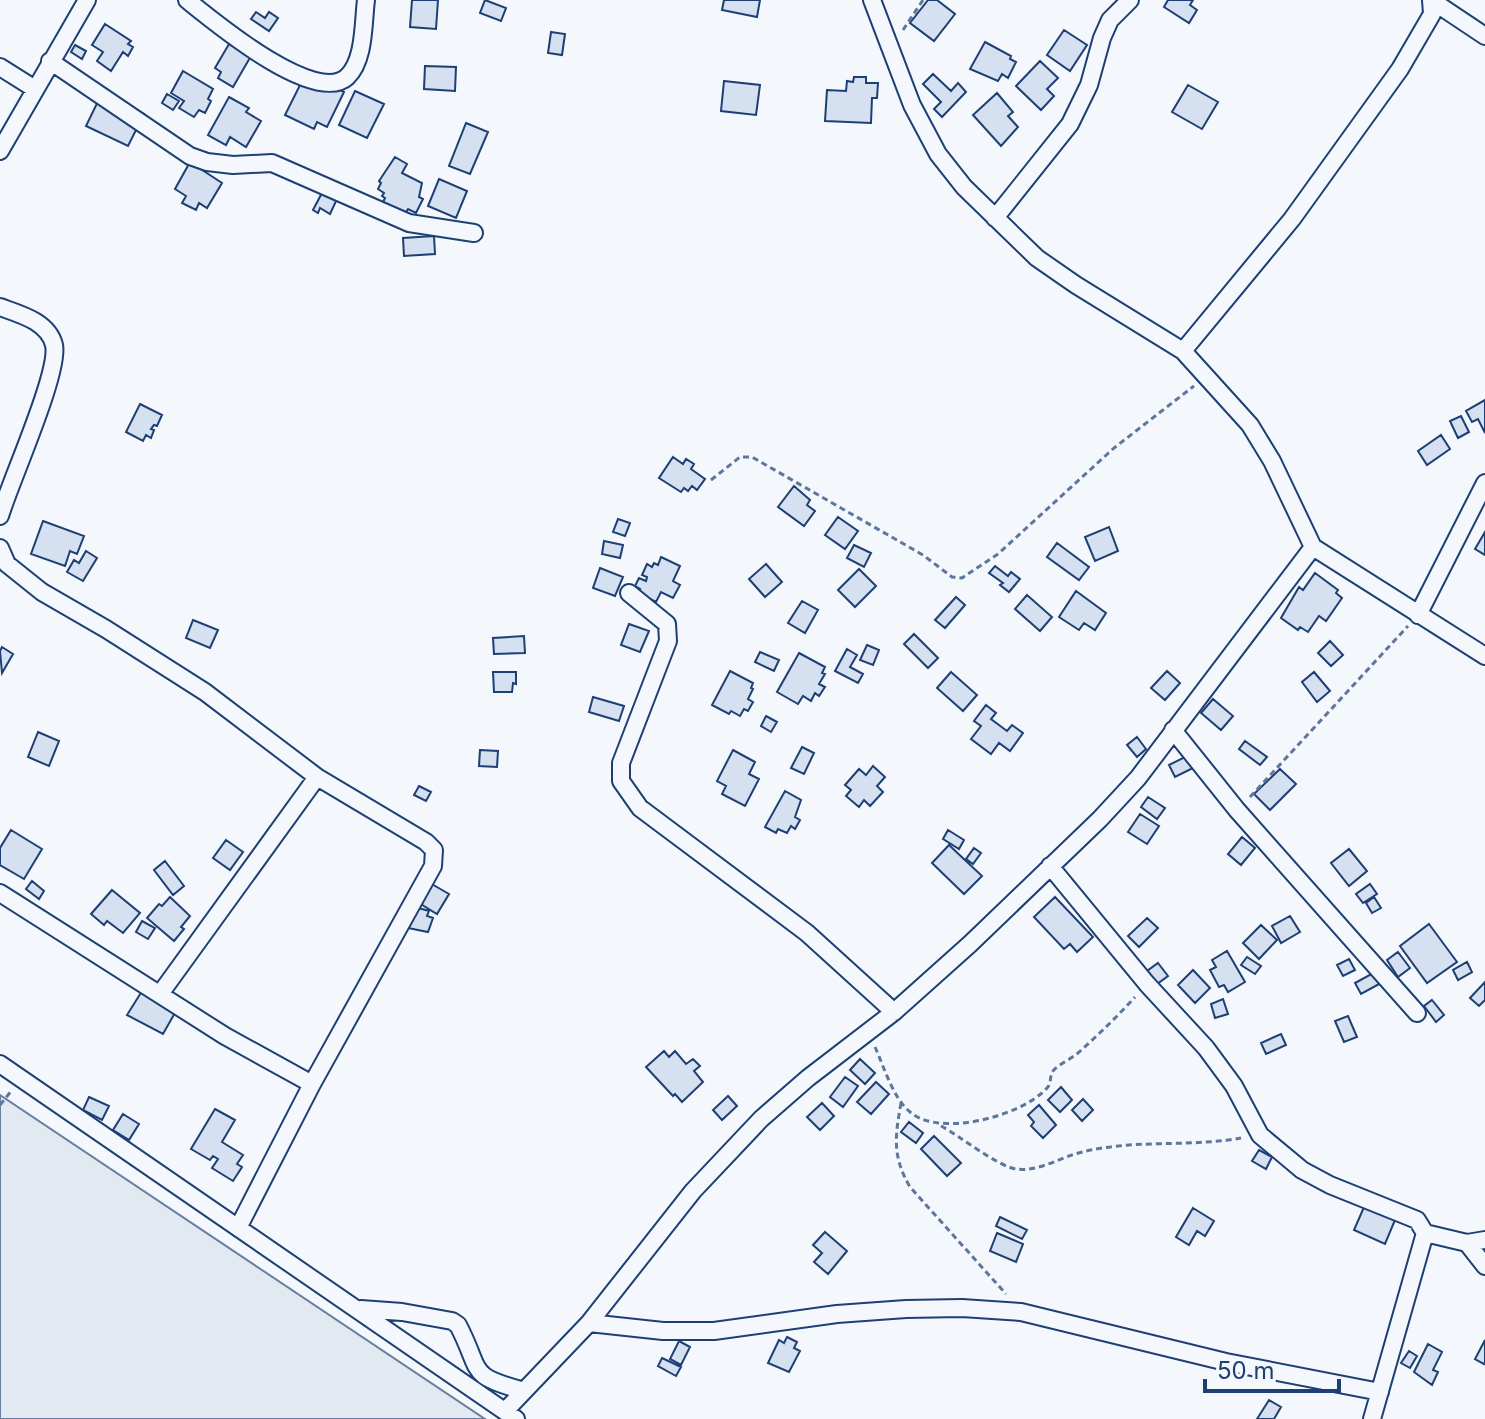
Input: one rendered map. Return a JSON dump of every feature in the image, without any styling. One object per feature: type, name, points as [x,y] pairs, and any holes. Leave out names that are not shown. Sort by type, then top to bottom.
[{"type":"street","points":[[0,151],[87,0]]},
{"type":"street","points":[[187,0],[271,61],[320,83],[334,83],[347,77],[355,65],[361,45],[366,0]]},
{"type":"street","points":[[872,0],[875,15],[912,105],[938,154],[964,187],[1037,258],[1183,351],[1250,425],[1272,461],[1313,547],[1485,656]]},
{"type":"street","points":[[995,218],[1070,124],[1089,85],[1110,20],[1130,0]]},
{"type":"street","points":[[1183,351],[1292,219],[1384,92],[1432,14],[1431,0]]},
{"type":"street","points":[[1431,0],[1485,36]]},
{"type":"street","points":[[50,61],[190,156],[233,165],[272,163],[409,223],[474,233]]},
{"type":"street","points":[[0,67],[35,89]]},
{"type":"street","points":[[0,307],[30,318],[45,330],[54,344],[53,359],[38,412],[0,516]]},
{"type":"street","points":[[1418,615],[1485,483]]},
{"type":"street","points":[[0,1064],[511,1415],[524,1391],[589,1323],[693,1191],[761,1119],[808,1078],[869,1033],[970,944],[1100,819],[1138,778],[1313,547]]},
{"type":"street","points":[[2,562],[42,592],[205,692],[317,777],[426,842],[434,850],[433,866],[312,1084],[238,1228]]},
{"type":"street","points":[[629,593],[667,624],[668,641],[621,763],[621,781],[640,808],[807,933],[894,1012]]},
{"type":"street","points":[[1173,730],[1237,810],[1417,1013]]},
{"type":"street","points":[[160,994],[317,777]]},
{"type":"street","points":[[1050,866],[1147,984],[1206,1048],[1234,1086],[1260,1135],[1302,1170],[1330,1185],[1417,1220],[1425,1233],[1467,1243],[1485,1240]]},
{"type":"street","points":[[0,893],[225,1036],[312,1084]]},
{"type":"street","points":[[1372,1419],[1425,1233]]},
{"type":"street","points":[[1467,1243],[1485,1266]]},
{"type":"street","points":[[589,1323],[663,1331],[714,1331],[837,1314],[906,1309],[962,1308],[1021,1312],[1226,1362],[1380,1392]]},
{"type":"street","points":[[360,1309],[402,1312],[452,1321],[458,1325],[480,1374],[524,1391]]},
{"type":"path","points":[[890,48],[923,0]]},
{"type":"path","points":[[711,480],[740,457],[752,457],[923,555],[952,577],[962,578],[998,554],[1114,448],[1207,376]]},
{"type":"path","points":[[1237,810],[1418,615]]},
{"type":"path","points":[[869,1033],[901,1103],[923,1121],[958,1124],[981,1120],[1007,1112],[1048,1087],[1053,1072],[1107,1028],[1147,984]]},
{"type":"path","points":[[901,1103],[895,1148],[899,1168],[910,1187],[1021,1312]]},
{"type":"path","points":[[938,1124],[985,1155],[1015,1169],[1040,1167],[1105,1146],[1144,1143],[1183,1145],[1260,1135]]},
{"type":"shaded area","points":[[0,1095],[485,1419],[0,1419]]},
{"type":"building","points":[[412,0],[438,0],[436,29],[410,27]]},
{"type":"building","points":[[485,0],[506,8],[501,21],[480,13]]},
{"type":"building","points":[[724,0],[760,0],[757,17],[722,10]]},
{"type":"building","points":[[928,0],[937,0],[955,14],[934,41],[910,23]]},
{"type":"building","points":[[1168,0],[1193,0],[1190,5],[1197,10],[1189,23],[1164,7]]},
{"type":"building","points":[[256,12],[265,18],[269,12],[278,18],[269,31],[251,19]]},
{"type":"building","points":[[105,24],[131,41],[128,44],[133,47],[128,56],[123,52],[111,71],[97,61],[103,52],[92,45]]},
{"type":"building","points":[[1064,30],[1087,45],[1070,71],[1047,55]]},
{"type":"building","points":[[551,32],[565,34],[562,55],[548,53]]},
{"type":"building","points":[[985,42],[1016,62],[1008,78],[1002,74],[998,81],[970,69]]},
{"type":"building","points":[[229,44],[251,56],[233,87],[218,78],[221,72],[215,68]]},
{"type":"building","points":[[75,45],[86,51],[82,59],[71,52]]},
{"type":"building","points":[[1040,61],[1058,78],[1047,89],[1054,96],[1041,110],[1016,86]]},
{"type":"building","points":[[425,66],[456,67],[455,91],[424,89]]},
{"type":"building","points":[[183,71],[213,89],[205,113],[199,110],[194,117],[179,108],[184,101],[171,93]]},
{"type":"building","points":[[933,74],[951,91],[958,83],[966,92],[942,117],[934,109],[941,102],[923,84]]},
{"type":"building","points":[[309,75],[344,92],[327,127],[317,122],[314,129],[285,115],[301,83]]},
{"type":"building","points":[[854,77],[866,77],[866,83],[878,83],[877,98],[872,98],[871,123],[825,121],[827,90],[846,91],[847,81],[853,82]]},
{"type":"building","points":[[724,81],[760,85],[756,115],[721,111]]},
{"type":"building","points":[[1188,85],[1218,102],[1202,129],[1172,112]]},
{"type":"building","points":[[355,91],[384,104],[367,138],[339,125]]},
{"type":"building","points":[[102,93],[144,114],[128,146],[86,126]]},
{"type":"building","points":[[997,93],[1013,112],[1008,116],[1018,127],[1001,146],[973,115]]},
{"type":"building","points":[[167,94],[179,101],[173,110],[162,103]]},
{"type":"building","points":[[229,97],[249,108],[246,112],[261,121],[246,147],[230,137],[226,145],[208,135]]},
{"type":"building","points":[[466,123],[488,132],[470,174],[449,166]]},
{"type":"building","points":[[395,157],[407,164],[402,173],[422,183],[419,197],[423,199],[416,213],[408,209],[404,216],[382,204],[385,198],[378,189],[379,181]]},
{"type":"building","points":[[190,162],[222,183],[207,208],[199,203],[196,210],[182,203],[186,196],[175,189]]},
{"type":"building","points":[[439,179],[467,191],[456,218],[428,206]]},
{"type":"building","points":[[323,191],[337,199],[330,214],[320,208],[318,213],[313,210]]},
{"type":"building","points":[[434,236],[435,254],[404,256],[403,238]]},
{"type":"building","points":[[1485,400],[1485,433],[1478,419],[1472,422],[1466,411]]},
{"type":"building","points":[[140,404],[162,415],[157,426],[151,429],[154,430],[151,438],[146,435],[143,441],[126,432]]},
{"type":"building","points":[[1461,416],[1469,432],[1458,438],[1450,421]]},
{"type":"building","points":[[1441,435],[1450,449],[1427,465],[1418,451]]},
{"type":"building","points":[[673,457],[683,464],[686,459],[694,464],[691,469],[705,479],[697,490],[692,486],[688,491],[684,488],[681,492],[659,478]]},
{"type":"building","points":[[794,486],[810,500],[807,505],[815,511],[804,526],[778,507]]},
{"type":"building","points":[[838,517],[858,531],[845,549],[825,535]]},
{"type":"building","points":[[618,519],[630,523],[625,536],[613,532]]},
{"type":"building","points":[[43,521],[84,536],[77,554],[70,551],[65,566],[31,554]]},
{"type":"building","points":[[1109,527],[1118,551],[1095,561],[1085,537]]},
{"type":"building","points":[[1485,532],[1485,555],[1475,549]]},
{"type":"building","points":[[604,541],[623,545],[620,558],[602,554]]},
{"type":"building","points":[[1057,543],[1089,567],[1079,580],[1047,557]]},
{"type":"building","points":[[854,545],[871,553],[864,567],[847,558]]},
{"type":"building","points":[[86,551],[97,558],[83,581],[67,572],[74,560],[79,563]]},
{"type":"building","points":[[661,557],[680,566],[673,581],[680,585],[673,598],[661,592],[656,602],[638,593],[640,589],[635,586],[639,578],[646,581],[647,577],[642,575],[647,564],[652,567],[654,563],[658,565]]},
{"type":"building","points":[[766,564],[782,582],[765,597],[749,579]]},
{"type":"building","points":[[995,566],[1008,576],[1011,572],[1020,579],[1009,592],[989,573]]},
{"type":"building","points":[[600,568],[623,577],[615,596],[593,588]]},
{"type":"building","points":[[859,569],[876,586],[855,607],[838,590]]},
{"type":"building","points":[[1315,573],[1338,590],[1336,593],[1342,598],[1326,621],[1319,616],[1308,632],[1300,627],[1298,630],[1281,618],[1299,587],[1303,590]]},
{"type":"building","points":[[1076,591],[1106,613],[1095,630],[1084,623],[1079,630],[1059,617]]},
{"type":"building","points":[[1027,595],[1052,617],[1040,631],[1015,609]]},
{"type":"building","points":[[956,597],[965,605],[945,628],[935,620]]},
{"type":"building","points":[[802,601],[818,610],[805,633],[788,623]]},
{"type":"building","points":[[193,620],[218,630],[210,648],[186,638]]},
{"type":"building","points":[[629,624],[649,631],[640,652],[621,645]]},
{"type":"building","points":[[914,634],[938,658],[928,668],[904,644]]},
{"type":"building","points":[[524,636],[525,653],[494,654],[493,638]]},
{"type":"building","points":[[1330,641],[1343,655],[1331,666],[1318,653]]},
{"type":"building","points":[[867,645],[879,650],[873,665],[860,660]]},
{"type":"building","points":[[2,647],[13,654],[2,673],[0,651]]},
{"type":"building","points":[[847,649],[857,655],[850,667],[863,674],[858,683],[835,671]]},
{"type":"building","points":[[760,652],[779,660],[774,671],[755,662]]},
{"type":"building","points":[[799,653],[825,667],[819,684],[825,687],[819,696],[815,693],[811,701],[803,696],[798,704],[777,692]]},
{"type":"building","points":[[730,671],[753,683],[748,699],[753,702],[748,711],[744,709],[740,716],[712,705]]},
{"type":"building","points":[[1167,671],[1180,683],[1165,700],[1151,688]]},
{"type":"building","points":[[493,672],[516,672],[512,692],[494,692]]},
{"type":"building","points":[[951,672],[977,695],[963,711],[937,688]]},
{"type":"building","points":[[1314,672],[1330,691],[1317,702],[1302,682]]},
{"type":"building","points":[[593,697],[624,706],[619,721],[589,712]]},
{"type":"building","points":[[1213,699],[1233,716],[1221,730],[1201,713]]},
{"type":"building","points":[[986,705],[996,713],[991,719],[1007,731],[1012,725],[1023,733],[1010,751],[999,743],[991,754],[971,739],[981,726],[974,721]]},
{"type":"building","points":[[766,716],[777,722],[771,732],[761,726]]},
{"type":"building","points":[[38,732],[59,741],[49,766],[28,757]]},
{"type":"building","points":[[1137,737],[1146,749],[1137,757],[1127,745]]},
{"type":"building","points":[[1245,741],[1267,757],[1260,765],[1239,749]]},
{"type":"building","points":[[802,747],[814,753],[804,774],[791,768]]},
{"type":"building","points":[[480,750],[498,751],[497,767],[479,766]]},
{"type":"building","points":[[733,750],[755,762],[749,774],[759,779],[745,806],[722,794],[726,786],[717,781]]},
{"type":"building","points":[[1189,755],[1195,767],[1175,777],[1169,765]]},
{"type":"building","points":[[873,766],[885,777],[877,786],[883,792],[870,806],[864,800],[859,807],[846,796],[851,790],[845,785],[859,769],[866,775]]},
{"type":"building","points":[[1280,769],[1296,784],[1270,810],[1254,794]]},
{"type":"building","points":[[419,786],[431,792],[426,801],[414,795]]},
{"type":"building","points":[[785,791],[801,800],[795,817],[800,820],[795,829],[791,826],[787,833],[778,829],[776,833],[765,827]]},
{"type":"building","points":[[1148,797],[1165,808],[1157,819],[1141,807]]},
{"type":"building","points":[[1140,814],[1159,826],[1147,844],[1128,832]]},
{"type":"building","points":[[11,830],[42,849],[24,879],[0,865],[0,848]]},
{"type":"building","points":[[948,830],[964,840],[959,849],[943,839]]},
{"type":"building","points":[[1242,837],[1255,848],[1241,865],[1228,854]]},
{"type":"building","points":[[226,840],[243,852],[230,870],[213,858]]},
{"type":"building","points":[[949,845],[982,876],[964,894],[932,863]]},
{"type":"building","points":[[974,848],[981,853],[973,864],[966,859]]},
{"type":"building","points":[[1349,849],[1367,871],[1349,886],[1331,863]]},
{"type":"building","points":[[165,861],[184,886],[173,895],[154,870]]},
{"type":"building","points":[[32,881],[44,891],[39,899],[26,889]]},
{"type":"building","points":[[430,883],[449,894],[437,914],[419,903]]},
{"type":"building","points":[[1370,884],[1377,894],[1363,903],[1356,894]]},
{"type":"building","points":[[112,890],[140,913],[123,933],[107,921],[104,925],[91,914]]},
{"type":"building","points":[[170,897],[190,916],[174,941],[147,918]]},
{"type":"building","points":[[1055,897],[1093,937],[1077,952],[1070,944],[1064,949],[1034,917]]},
{"type":"building","points":[[1374,897],[1381,908],[1372,913],[1366,903]]},
{"type":"building","points":[[415,907],[429,911],[427,916],[433,918],[428,932],[408,928]]},
{"type":"building","points":[[1290,916],[1300,932],[1281,943],[1272,926]]},
{"type":"building","points":[[1147,918],[1158,928],[1139,947],[1128,936]]},
{"type":"building","points":[[142,921],[155,928],[148,939],[136,932]]},
{"type":"building","points":[[1429,924],[1457,962],[1427,983],[1400,946]]},
{"type":"building","points":[[1261,925],[1277,940],[1259,959],[1243,943]]},
{"type":"building","points":[[1227,951],[1245,982],[1228,992],[1224,985],[1219,987],[1210,970],[1216,967],[1212,960]]},
{"type":"building","points":[[1398,952],[1410,968],[1398,977],[1387,960]]},
{"type":"building","points":[[1247,957],[1261,966],[1255,974],[1241,965]]},
{"type":"building","points":[[1349,959],[1355,970],[1343,976],[1337,965]]},
{"type":"building","points":[[1467,962],[1472,972],[1458,980],[1453,970]]},
{"type":"building","points":[[1158,963],[1168,976],[1157,984],[1147,971]]},
{"type":"building","points":[[1193,970],[1210,988],[1195,1003],[1178,985]]},
{"type":"building","points":[[1375,972],[1381,983],[1361,994],[1355,983]]},
{"type":"building","points":[[1485,982],[1485,1000],[1479,1006],[1470,998]]},
{"type":"building","points":[[142,991],[176,1011],[163,1034],[127,1015]]},
{"type":"building","points":[[1223,999],[1228,1014],[1215,1018],[1211,1004]]},
{"type":"building","points":[[1432,1000],[1444,1015],[1436,1022],[1424,1006]]},
{"type":"building","points":[[1348,1016],[1357,1037],[1344,1042],[1335,1021]]},
{"type":"building","points":[[1281,1034],[1286,1045],[1266,1054],[1261,1043]]},
{"type":"building","points":[[664,1051],[669,1057],[675,1051],[686,1064],[693,1059],[700,1066],[694,1071],[703,1082],[682,1102],[646,1067]]},
{"type":"building","points":[[860,1059],[875,1073],[865,1084],[850,1070]]},
{"type":"building","points":[[845,1077],[858,1086],[843,1107],[830,1097]]},
{"type":"building","points":[[876,1082],[889,1094],[871,1114],[857,1102]]},
{"type":"building","points":[[1061,1087],[1072,1100],[1060,1112],[1048,1100]]},
{"type":"building","points":[[728,1096],[737,1106],[722,1120],[713,1110]]},
{"type":"building","points":[[89,1097],[109,1106],[102,1120],[83,1110]]},
{"type":"building","points":[[1083,1099],[1093,1110],[1082,1121],[1072,1110]]},
{"type":"building","points":[[822,1103],[834,1116],[820,1130],[807,1117]]},
{"type":"building","points":[[1039,1105],[1056,1125],[1043,1138],[1031,1126],[1034,1122],[1028,1115]]},
{"type":"building","points":[[215,1109],[235,1120],[222,1142],[243,1155],[237,1164],[242,1167],[233,1181],[212,1168],[218,1159],[213,1156],[210,1160],[191,1149]]},
{"type":"building","points":[[123,1114],[139,1124],[129,1140],[113,1130]]},
{"type":"building","points":[[909,1122],[923,1133],[916,1143],[901,1132]]},
{"type":"building","points":[[934,1136],[961,1163],[947,1176],[921,1149]]},
{"type":"building","points":[[1259,1150],[1272,1157],[1266,1169],[1252,1161]]},
{"type":"building","points":[[1364,1207],[1395,1220],[1385,1244],[1354,1230]]},
{"type":"building","points":[[1193,1208],[1214,1221],[1205,1236],[1197,1231],[1189,1245],[1176,1237]]},
{"type":"building","points":[[1000,1217],[1027,1230],[1022,1239],[996,1226]]},
{"type":"building","points":[[825,1232],[847,1251],[828,1274],[814,1262],[822,1253],[813,1245]]},
{"type":"building","points":[[997,1233],[1023,1244],[1016,1262],[990,1251]]},
{"type":"building","points":[[787,1337],[797,1342],[794,1348],[800,1351],[789,1372],[768,1363],[779,1340],[784,1343]]},
{"type":"building","points":[[1485,1340],[1485,1362],[1484,1364],[1475,1359]]},
{"type":"building","points":[[679,1341],[690,1347],[681,1365],[670,1359]]},
{"type":"building","points":[[1428,1344],[1442,1352],[1433,1370],[1438,1372],[1432,1385],[1414,1372]]},
{"type":"building","points":[[1409,1351],[1417,1356],[1410,1368],[1401,1363]]},
{"type":"building","points":[[662,1358],[681,1367],[676,1376],[658,1366]]},
{"type":"building","points":[[1269,1400],[1281,1407],[1274,1419],[1257,1419]]}]
